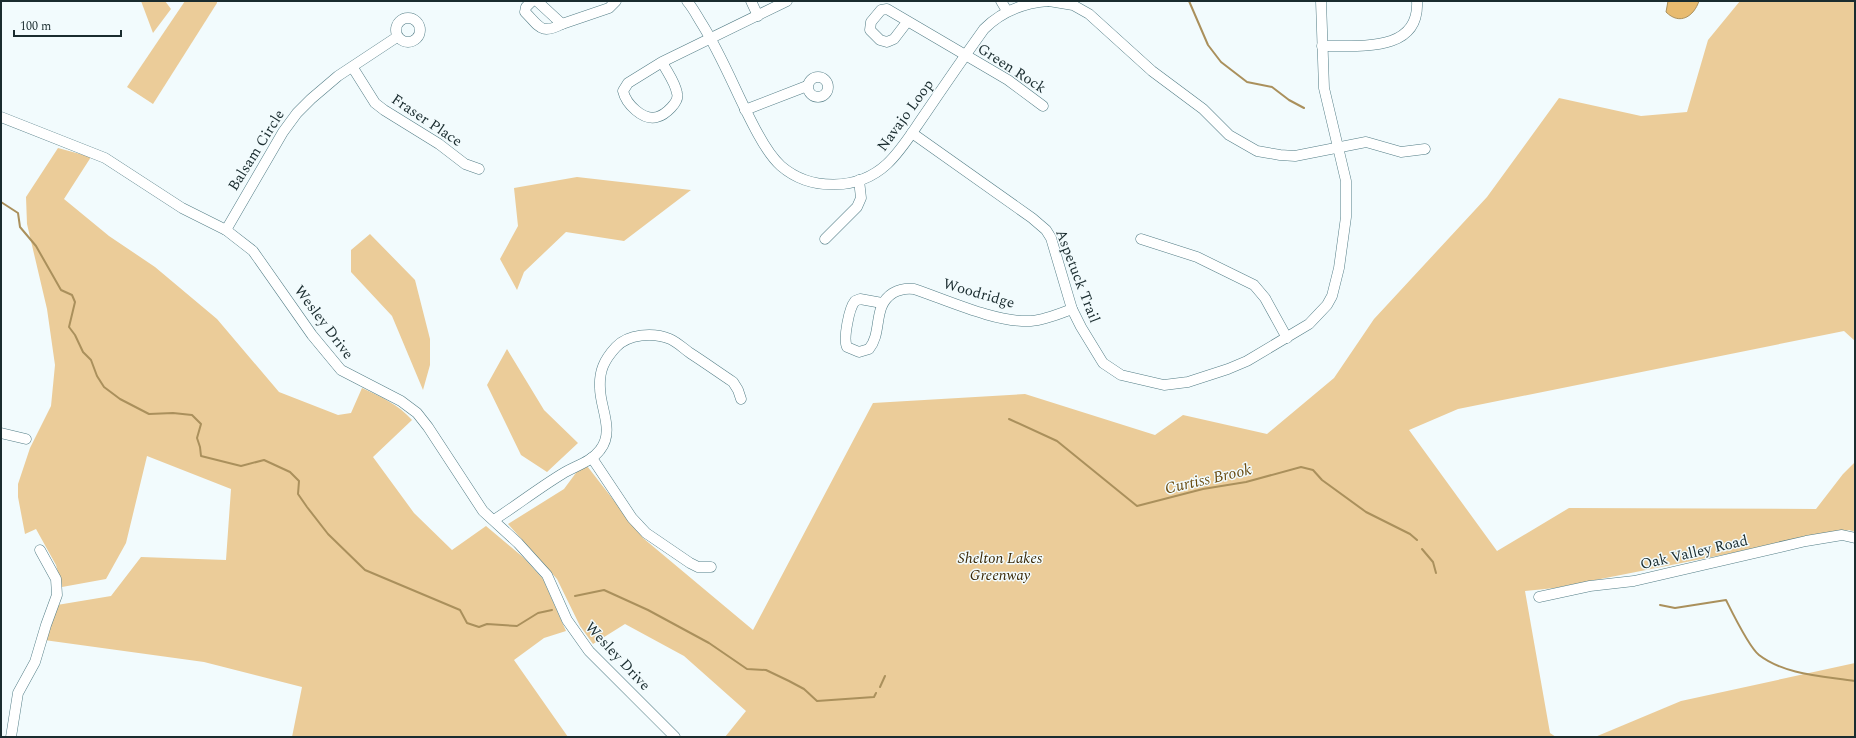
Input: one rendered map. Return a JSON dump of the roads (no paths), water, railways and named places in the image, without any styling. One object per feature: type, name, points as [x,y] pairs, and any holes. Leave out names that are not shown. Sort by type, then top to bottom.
[{"type":"street","points":[[532,1],[526,7],[525,12],[543,30],[550,30],[562,24],[609,8],[616,1]]},
{"type":"street","points":[[537,1],[562,24]]},
{"type":"street","name":"Navajo Loop","points":[[687,1],[711,39],[745,110],[764,145],[777,162],[787,170],[804,179],[821,184],[842,184],[859,180],[878,171],[888,163],[912,133],[988,24],[1007,11],[1031,3],[1049,1],[1073,5],[1089,14],[1152,71],[1186,94],[1229,135],[1243,144],[1257,150],[1280,156],[1306,155],[1366,142],[1401,152],[1425,149]]},
{"type":"street","points":[[751,1],[758,16]]},
{"type":"street","points":[[662,62],[678,94],[677,101],[664,114],[656,118],[649,117],[631,107],[624,99],[623,92],[628,83],[662,62],[787,1]]},
{"type":"street","points":[[1001,1],[1007,11]]},
{"type":"street","name":"Aspetuck Trail","points":[[912,133],[1032,218],[1046,230],[1053,244],[1072,309],[1092,345],[1107,367],[1121,375],[1164,385],[1188,382],[1228,369],[1270,349],[1287,338],[1319,315],[1327,305],[1335,286],[1343,240],[1347,198],[1346,180],[1324,88],[1321,1]]},
{"type":"street","points":[[1322,46],[1375,45],[1393,41],[1406,32],[1412,24],[1416,12],[1416,1]]},
{"type":"street","name":"Green Rock","points":[[907,22],[1008,80],[1043,106]]},
{"type":"street","name":"Balsam Circle","points":[[226,230],[283,132],[297,113],[334,80],[397,37]]},
{"type":"street","name":"Fraser Place","points":[[353,68],[375,103],[439,144],[465,164],[479,169]]},
{"type":"street","points":[[745,110],[808,86]]},
{"type":"street","name":"Wesley Drive","points":[[1,117],[105,158],[182,208],[226,230],[253,251],[328,357],[341,370],[401,401],[417,413],[428,427],[483,511],[494,520],[547,576],[567,620],[589,651],[675,737]]},
{"type":"street","points":[[825,239],[857,207],[861,198],[859,180]]},
{"type":"street","points":[[1141,239],[1197,257],[1254,285],[1265,298],[1287,338]]},
{"type":"street","name":"Woodridge","points":[[882,303],[898,290],[909,288],[977,311],[1024,321],[1045,318],[1072,309]]},
{"type":"street","points":[[860,299],[882,303],[872,346],[863,352],[855,351],[847,347],[845,338],[851,307],[854,300],[860,299]]},
{"type":"street","points":[[494,520],[562,473],[592,458],[601,449],[605,441],[607,430],[600,390],[602,364],[620,343],[630,338],[658,335],[671,339],[732,382],[738,390],[741,399]]},
{"type":"street","points":[[1,433],[26,439]]},
{"type":"street","points":[[592,458],[632,518],[646,533],[690,563],[698,567],[711,567]]},
{"type":"street","name":"Oak Valley Road","points":[[1539,597],[1590,586],[1634,581],[1806,541],[1842,535],[1855,538]]},
{"type":"street","points":[[10,737],[18,693],[35,662],[57,595],[56,579],[40,550]]},
{"type":"waterway","points":[[1189,1],[1208,45],[1221,62],[1247,82],[1272,87],[1289,100],[1304,108]]},
{"type":"waterway","points":[[1,202],[18,213],[20,227],[36,246],[61,290],[72,295],[75,302],[69,327],[75,335],[83,352],[91,360],[97,376],[104,387],[120,399],[149,414],[173,413],[192,415],[201,424],[197,438],[201,456],[241,466],[264,460],[290,472],[299,481],[298,494],[307,507],[328,534],[365,570],[460,610],[467,623],[479,627],[487,624],[517,626],[538,613],[552,610]]},
{"type":"waterway","name":"Curtiss Brook","points":[[1009,419],[1057,441],[1137,506],[1203,489],[1246,482],[1301,467],[1313,470],[1322,480],[1366,512],[1410,534],[1417,540]]},
{"type":"waterway","name":"Curtiss Brook","points":[[1422,549],[1433,562],[1436,573]]},
{"type":"waterway","points":[[575,596],[604,590],[648,610],[709,643],[747,669],[766,670],[789,681],[804,689],[817,701],[874,697],[876,693]]},
{"type":"waterway","name":"Curtiss Brook","points":[[1660,605],[1675,608],[1726,600],[1750,645],[1759,655],[1769,662],[1780,667],[1805,674],[1855,681]]},
{"type":"waterway","points":[[880,687],[885,676]]},
{"type":"park label","name":"Shelton Lakes Greenway","points":[[1000,566]]}]
